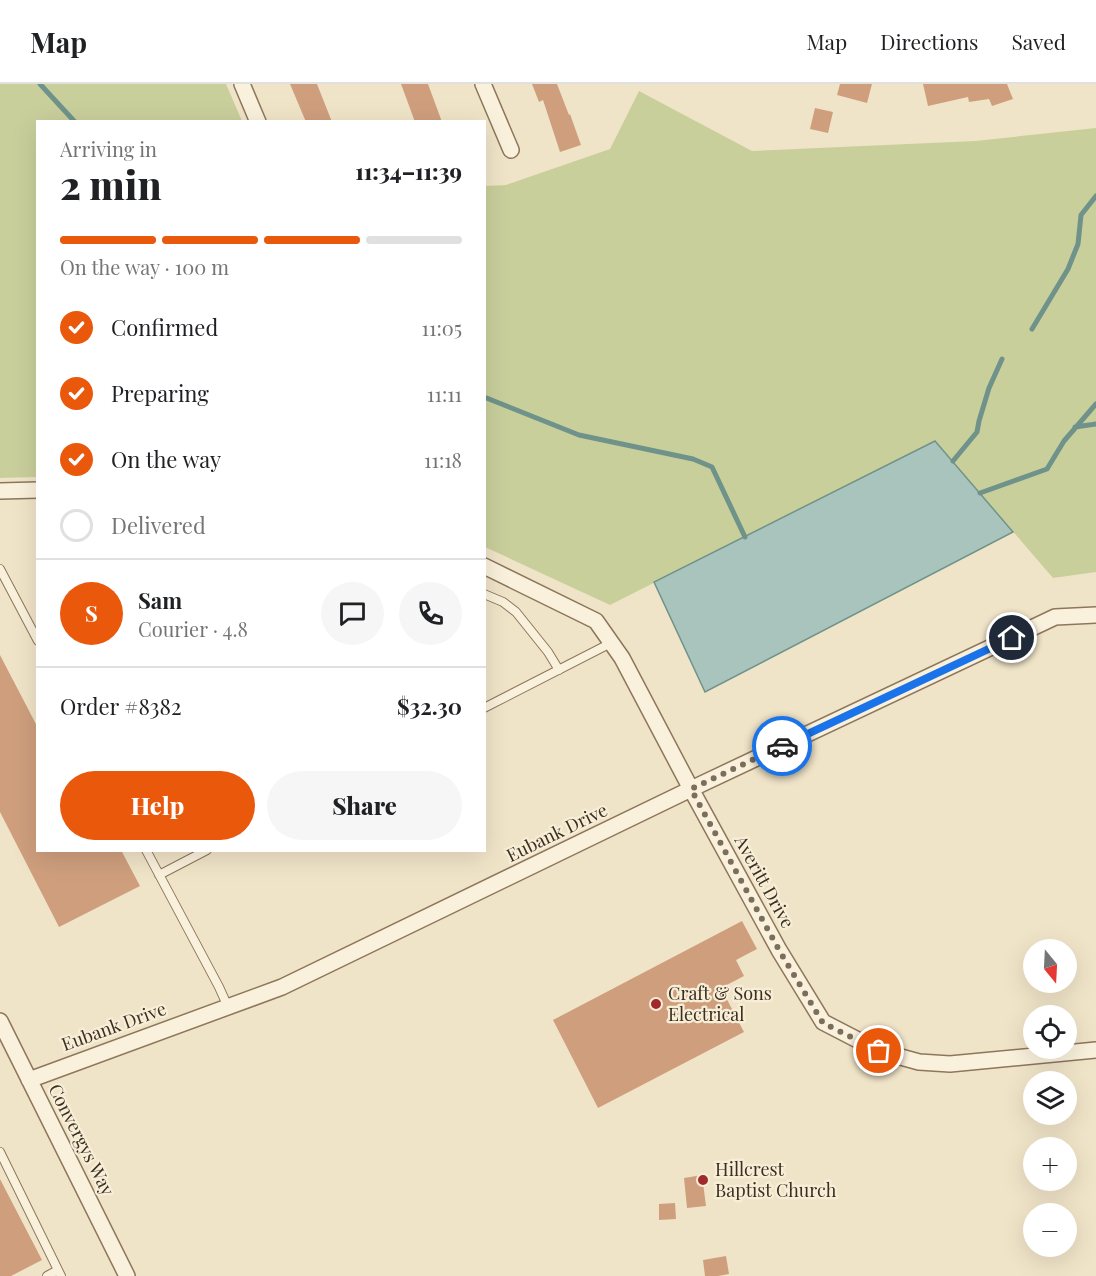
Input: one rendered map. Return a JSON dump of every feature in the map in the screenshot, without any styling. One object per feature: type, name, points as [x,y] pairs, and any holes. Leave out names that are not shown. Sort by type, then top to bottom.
[{"type":"street","points":[[242,84],[257,120]]},
{"type":"street","points":[[483,84],[511,150]]},
{"type":"street","points":[[0,491],[36,490]]},
{"type":"street","name":"Averitt Drive","points":[[486,567],[596,621],[622,658],[779,950],[823,1023],[879,1051],[920,1062],[950,1064],[1096,1050]]},
{"type":"street","name":"Eubank Drive","points":[[29,1080],[282,987],[691,789],[1055,617],[1096,615]]},
{"type":"street","name":"Convergys Way","points":[[0,1021],[128,1276]]},
{"type":"lane","points":[[0,568],[36,637]]},
{"type":"lane","points":[[486,595],[503,602],[516,612],[548,652],[559,670]]},
{"type":"lane","points":[[486,707],[611,643]]},
{"type":"lane","points":[[147,852],[228,1006]]},
{"type":"lane","points":[[159,875],[203,852]]},
{"type":"lane","points":[[0,1152],[60,1273],[46,1276]]},
{"type":"green space","points":[[0,84],[226,84],[242,120],[36,120],[36,477],[0,478]]},
{"type":"green space","points":[[639,91],[752,151],[975,141],[1096,128],[1096,572],[1053,578],[935,441],[610,605],[486,547],[486,186],[506,185],[610,149]]},
{"type":"water","points":[[935,441],[1013,532],[705,692],[654,582]]},
{"type":"building","points":[[290,84],[317,84],[331,120],[305,120]]},
{"type":"building","points":[[401,84],[428,84],[441,120],[414,120]]},
{"type":"building","points":[[532,84],[557,84],[581,145],[560,152],[543,100],[539,102]]},
{"type":"building","points":[[840,84],[872,84],[867,103],[837,95]]},
{"type":"building","points":[[923,84],[1007,84],[1013,99],[992,106],[989,99],[969,102],[968,97],[928,106]]},
{"type":"building","points":[[815,108],[833,112],[828,133],[810,129]]},
{"type":"building","points":[[0,655],[36,724],[36,852],[122,852],[140,886],[59,927],[0,812]]},
{"type":"building","name":"Craft & Sons Electrical","points":[[742,921],[757,949],[736,960],[744,976],[721,988],[744,1032],[598,1108],[553,1020]]},
{"type":"building","points":[[702,1175],[706,1206],[687,1208],[684,1178]]},
{"type":"building","points":[[0,1179],[42,1260],[11,1276],[0,1276]]},
{"type":"building","points":[[675,1203],[676,1219],[659,1220],[659,1204]]},
{"type":"building","points":[[726,1256],[729,1274],[705,1276],[703,1260]]},
{"type":"waterway","points":[[40,84],[73,120]]},
{"type":"waterway","points":[[1032,329],[1068,269],[1078,244],[1081,215],[1096,196]]},
{"type":"waterway","points":[[953,461],[977,432],[989,388],[1002,359]]},
{"type":"waterway","points":[[486,398],[579,435],[693,459],[712,467],[745,537]]},
{"type":"waterway","points":[[980,493],[1047,469],[1064,441],[1096,404]]},
{"type":"waterway","points":[[1075,427],[1096,424]]},
{"type":"way so far","points":[[782,746],[691,789],[779,950],[823,1023],[879,1051]]},
{"type":"place","name":"Craft & Sons Electrical","points":[[656,1004]]},
{"type":"place","name":"Hillcrest Baptist Church","points":[[703,1180]]},
{"type":"route","points":[[782,746],[1012,638]]}]
